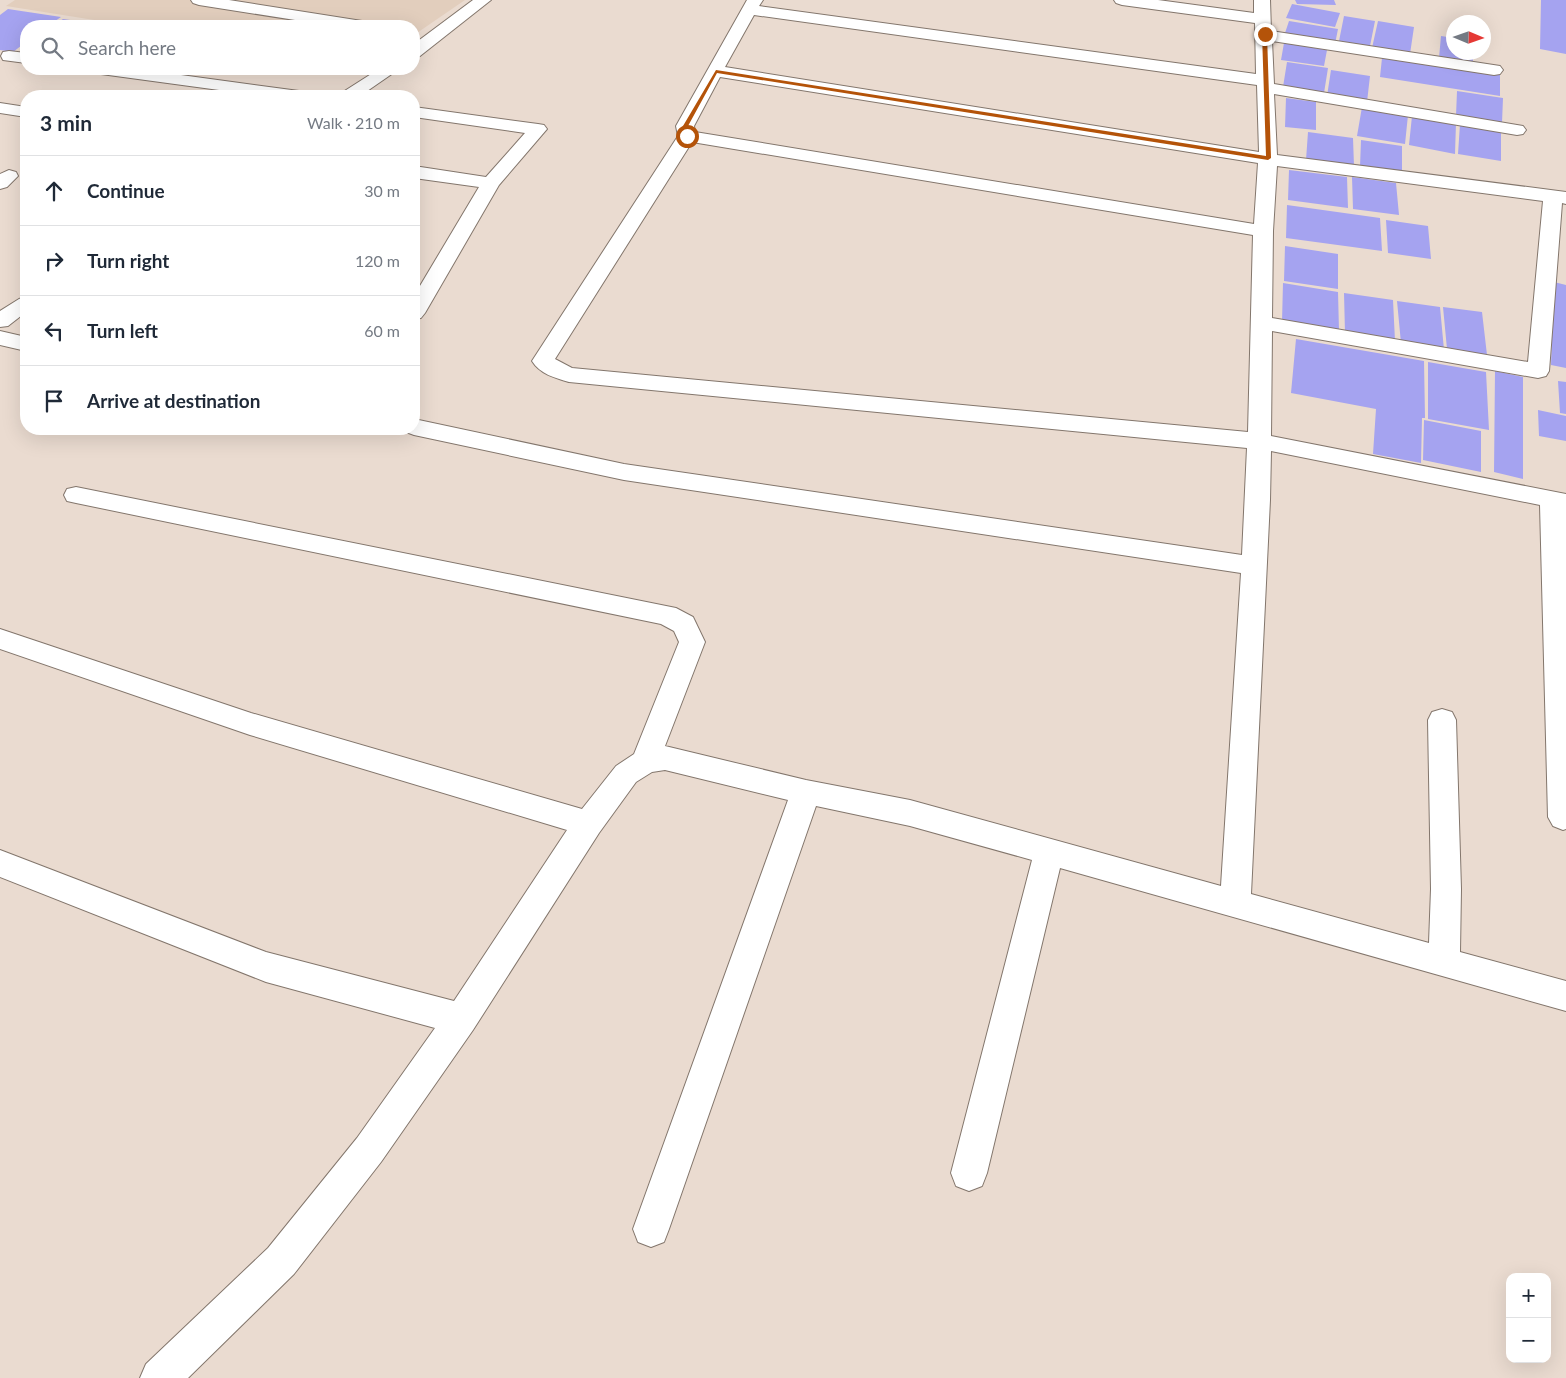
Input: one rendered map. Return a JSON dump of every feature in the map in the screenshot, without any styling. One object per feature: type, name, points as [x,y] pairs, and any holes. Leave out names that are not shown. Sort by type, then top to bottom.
[{"type":"street","points":[[199,0],[324,20]]},
{"type":"street","points":[[420,48],[483,0]]},
{"type":"street","points":[[1122,0],[1494,70]]},
{"type":"street","points":[[1235,904],[1254,566],[1259,441],[1263,231],[1268,158],[1262,0]]},
{"type":"street","points":[[1517,130],[1266,85],[753,5],[685,126],[687,136],[543,361],[553,369],[569,375],[1259,441],[1559,500],[1563,817]]},
{"type":"street","points":[[420,35],[433,38]]},
{"type":"street","points":[[716,71],[1268,158],[1560,197],[1538,371],[1261,323]]},
{"type":"street","points":[[145,75],[255,90]]},
{"type":"street","points":[[358,90],[381,75]]},
{"type":"street","points":[[0,108],[20,111]]},
{"type":"street","points":[[420,113],[538,129],[491,183],[420,303]]},
{"type":"street","points":[[687,136],[1263,231]]},
{"type":"street","points":[[420,173],[491,183]]},
{"type":"street","points":[[0,321],[20,307]]},
{"type":"street","points":[[0,338],[20,343]]},
{"type":"street","points":[[420,428],[624,472],[1254,566]]},
{"type":"street","points":[[76,495],[666,614],[684,624],[692,642],[645,762]]},
{"type":"street","points":[[0,639],[250,724],[588,824]]},
{"type":"street","points":[[1442,720],[1446,889],[1444,962]]},
{"type":"street","points":[[160,1378],[281,1261],[369,1150],[461,1019],[588,824],[626,774],[645,762],[665,758],[806,792],[910,813],[1566,996]]},
{"type":"street","points":[[651,1229],[806,792]]},
{"type":"street","points":[[969,1173],[1049,852]]},
{"type":"street","points":[[0,863],[266,967],[461,1019]]},
{"type":"shaded area","points":[[15,0],[465,0],[420,31],[420,20],[94,20],[6,6]]},
{"type":"building","points":[[1295,0],[1334,0],[1336,5],[1297,4]]},
{"type":"building","points":[[1541,0],[1566,0],[1566,54],[1540,49]]},
{"type":"building","points":[[1292,4],[1340,13],[1335,27],[1286,18]]},
{"type":"building","points":[[8,9],[61,17],[57,20],[20,20],[20,47],[13,52],[0,50],[0,15]]},
{"type":"building","points":[[1344,16],[1375,21],[1370,46],[1339,41]]},
{"type":"building","points":[[1289,21],[1338,29],[1335,44],[1284,36]]},
{"type":"building","points":[[1378,21],[1414,27],[1410,54],[1372,48]]},
{"type":"building","points":[[1441,36],[1446,37],[1446,59],[1439,58]]},
{"type":"building","points":[[1284,43],[1327,50],[1324,66],[1281,60]]},
{"type":"building","points":[[1382,58],[1500,75],[1500,96],[1380,77]]},
{"type":"building","points":[[1453,60],[1473,60],[1473,63]]},
{"type":"building","points":[[1287,62],[1328,68],[1324,93],[1283,87]]},
{"type":"building","points":[[1331,70],[1370,76],[1367,102],[1327,96]]},
{"type":"building","points":[[1457,91],[1503,98],[1502,123],[1456,116]]},
{"type":"building","points":[[1286,98],[1316,102],[1316,130],[1285,127]]},
{"type":"building","points":[[1362,107],[1408,115],[1405,144],[1357,136]]},
{"type":"building","points":[[1412,116],[1456,123],[1455,154],[1409,145]]},
{"type":"building","points":[[1460,124],[1501,131],[1501,161],[1458,154]]},
{"type":"building","points":[[1308,132],[1353,138],[1354,166],[1306,160]]},
{"type":"building","points":[[1361,140],[1402,146],[1402,173],[1360,167]]},
{"type":"building","points":[[1289,170],[1347,177],[1348,208],[1288,200]]},
{"type":"building","points":[[1352,177],[1396,183],[1399,215],[1353,209]]},
{"type":"building","points":[[1287,205],[1380,218],[1382,251],[1286,238]]},
{"type":"building","points":[[1386,220],[1428,226],[1431,259],[1388,253]]},
{"type":"building","points":[[1285,246],[1338,254],[1338,289],[1284,281]]},
{"type":"building","points":[[1554,282],[1566,285],[1566,368],[1551,365]]},
{"type":"building","points":[[1283,283],[1338,292],[1339,331],[1282,322]]},
{"type":"building","points":[[1344,293],[1393,300],[1395,341],[1345,333]]},
{"type":"building","points":[[1397,301],[1440,307],[1444,350],[1401,343]]},
{"type":"building","points":[[1443,307],[1482,312],[1487,355],[1447,349]]},
{"type":"building","points":[[1296,339],[1424,361],[1425,418],[1422,418],[1421,463],[1373,454],[1376,409],[1291,393]]},
{"type":"building","points":[[1428,362],[1486,372],[1489,430],[1428,419]]},
{"type":"building","points":[[1495,371],[1523,377],[1523,479],[1494,472]]},
{"type":"building","points":[[1558,381],[1566,382],[1566,414],[1560,413]]},
{"type":"building","points":[[1538,410],[1566,416],[1566,441],[1539,436]]},
{"type":"building","points":[[1424,420],[1481,431],[1481,472],[1423,460]]},
{"type":"route","points":[[687,136],[685,126],[716,71],[1268,158],[1265,34]]}]
